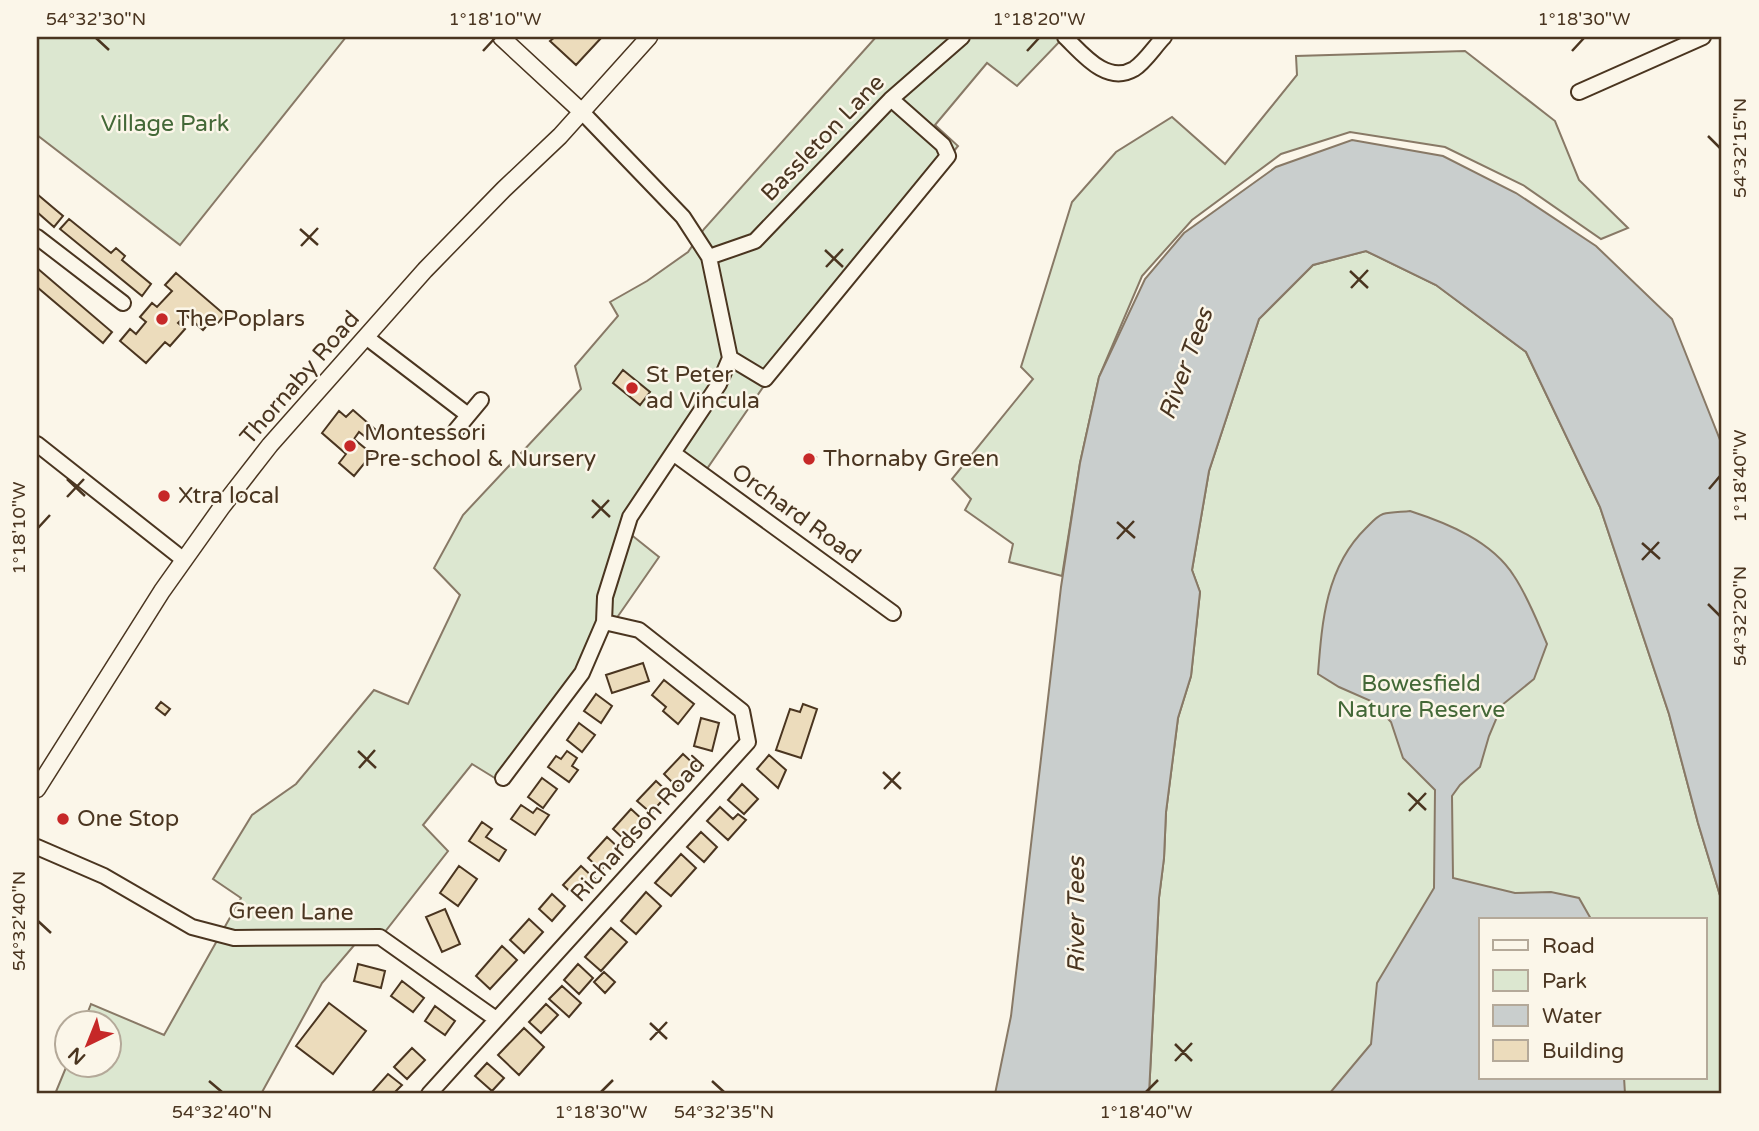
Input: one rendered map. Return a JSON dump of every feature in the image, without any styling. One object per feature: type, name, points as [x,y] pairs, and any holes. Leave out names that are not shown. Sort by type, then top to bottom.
[{"type":"street","points":[[501,37],[582,112],[683,217],[709,257],[730,358],[719,384],[630,517],[605,597],[604,622],[582,673],[503,778]]},
{"type":"street","name":"Thornaby Road","points":[[37,789],[162,591],[220,508],[270,444],[457,236],[582,112],[649,37]]},
{"type":"street","name":"Bassleton Lane","points":[[709,257],[755,241],[891,99],[962,37]]},
{"type":"street","points":[[1065,37],[1097,67],[1114,74],[1134,69],[1164,37]]},
{"type":"street","points":[[1579,92],[1703,37]]},
{"type":"street","points":[[730,358],[765,379],[948,156],[943,145],[891,99]]},
{"type":"street","points":[[37,237],[122,303]]},
{"type":"street","points":[[366,337],[468,415]]},
{"type":"street","points":[[456,430],[481,400]]},
{"type":"street","points":[[37,444],[184,560]]},
{"type":"street","name":"Orchard Road","points":[[673,453],[893,613]]},
{"type":"street","name":"Richardson Road","points":[[429,1094],[748,741],[742,711],[639,630],[604,622]]},
{"type":"street","name":"Green Lane","points":[[37,847],[104,876],[192,927],[234,938],[380,937],[496,1019]]},
{"type":"green space","name":"Village Park","points":[[37,37],[346,37],[180,245],[37,135]]},
{"type":"green space","points":[[876,37],[1064,37],[1017,86],[987,63],[935,125],[958,146],[768,380],[702,476],[675,458],[633,520],[629,533],[659,557],[580,671],[498,780],[472,764],[423,825],[448,851],[377,942],[356,943],[322,983],[261,1094],[55,1094],[62,1078],[122,1078],[122,1017],[164,1035],[241,898],[213,879],[252,815],[296,784],[374,690],[408,704],[460,595],[434,568],[463,515],[581,389],[575,366],[618,316],[610,302],[647,281],[688,252],[704,229]]},
{"type":"green space","points":[[1465,51],[1555,121],[1579,180],[1628,228],[1601,239],[1523,185],[1445,147],[1350,132],[1281,154],[1192,220],[1142,276],[1099,377],[1080,463],[1062,576],[1009,562],[1013,544],[965,510],[971,499],[952,479],[1033,379],[1021,367],[1072,202],[1116,152],[1172,117],[1225,164],[1297,75],[1296,56]]},
{"type":"green space","name":"Bowesfield Nature Reserve","points":[[1366,251],[1436,285],[1526,352],[1600,507],[1669,714],[1722,902],[1722,1094],[1149,1094],[1166,812],[1178,718],[1191,676],[1200,592],[1192,570],[1209,471],[1259,319],[1313,265]]},
{"type":"green space","points":[[91,1004],[103,1009],[89,1009]]},
{"type":"water","name":"River Tees","points":[[1352,140],[1443,156],[1516,193],[1596,246],[1672,319],[1722,445],[1722,902],[1669,714],[1600,507],[1526,352],[1436,285],[1366,251],[1313,265],[1259,319],[1209,471],[1192,570],[1200,592],[1191,676],[1178,718],[1166,812],[1149,1094],[995,1094],[1011,1016],[1061,587],[1080,463],[1099,377],[1145,279],[1184,233],[1276,167]]},
{"type":"water","points":[[1410,511],[1439,521],[1468,535],[1494,553],[1519,584],[1547,644],[1534,679],[1502,705],[1480,767],[1452,796],[1453,878],[1515,893],[1551,892],[1579,898],[1590,918],[1479,918],[1479,1078],[1624,1078],[1625,1094],[1329,1094],[1371,1044],[1377,983],[1434,888],[1435,790],[1403,758],[1391,722],[1371,701],[1318,674],[1324,615],[1334,577],[1353,543],[1379,516]]},
{"type":"building","points":[[555,37],[602,37],[576,65],[550,41]]},
{"type":"building","points":[[37,194],[63,216],[54,227],[37,212]]},
{"type":"building","points":[[69,219],[111,253],[116,248],[125,256],[122,260],[151,284],[142,296],[60,229]]},
{"type":"building","points":[[37,268],[112,332],[103,343],[37,287]]},
{"type":"building","name":"The Poplars","points":[[176,273],[225,315],[216,325],[211,321],[203,330],[186,315],[178,323],[185,329],[170,346],[165,342],[146,363],[120,341],[130,329],[136,334],[146,322],[140,317],[152,303],[157,307],[172,291],[165,285]]},
{"type":"building","name":"St Peter ad Vincula","points":[[623,370],[650,392],[640,405],[613,383]]},
{"type":"building","name":"Montessori Pre-school & Nursery","points":[[353,410],[376,430],[368,439],[359,432],[354,439],[372,454],[354,476],[339,463],[346,454],[322,433],[339,411],[346,417]]},
{"type":"building","name":"Thornaby Green","points":[[810,452],[816,457],[809,465],[803,460]]},
{"type":"building","points":[[643,663],[649,681],[612,693],[606,675]]},
{"type":"building","points":[[664,680],[694,704],[678,724],[663,711],[666,707],[652,695]]},
{"type":"building","points":[[596,694],[612,706],[601,723],[584,711]]},
{"type":"building","points":[[161,702],[170,709],[165,715],[156,708]]},
{"type":"building","points":[[803,704],[817,709],[801,758],[776,750],[790,709],[800,712]]},
{"type":"building","points":[[701,718],[719,723],[712,751],[694,746]]},
{"type":"building","points":[[579,723],[595,735],[582,752],[567,740]]},
{"type":"building","points":[[567,751],[577,758],[572,766],[578,770],[569,782],[548,767],[556,756],[561,759]]},
{"type":"building","points":[[683,754],[696,766],[677,787],[664,774]]},
{"type":"building","points":[[769,755],[786,770],[778,788],[757,769]]},
{"type":"building","points":[[542,778],[557,789],[543,808],[528,797]]},
{"type":"building","points":[[656,781],[669,793],[651,813],[637,801]]},
{"type":"building","points":[[742,784],[758,799],[744,814],[728,800]]},
{"type":"building","points":[[521,805],[533,813],[537,808],[549,815],[535,835],[511,819]]},
{"type":"building","points":[[720,807],[733,819],[738,814],[746,820],[728,840],[707,821]]},
{"type":"building","points":[[631,809],[644,821],[626,841],[613,829]]},
{"type":"building","points":[[482,822],[492,829],[486,837],[506,850],[499,861],[469,841]]},
{"type":"building","points":[[701,832],[717,847],[704,862],[687,847]]},
{"type":"building","points":[[607,837],[620,849],[601,870],[588,858]]},
{"type":"building","points":[[681,854],[696,868],[671,896],[655,883]]},
{"type":"building","points":[[459,866],[477,879],[458,906],[440,893]]},
{"type":"building","points":[[581,866],[595,879],[577,898],[563,885]]},
{"type":"building","points":[[646,892],[661,906],[636,934],[621,921]]},
{"type":"building","points":[[552,894],[565,906],[552,921],[539,909]]},
{"type":"building","points":[[445,909],[460,944],[442,952],[426,917]]},
{"type":"building","points":[[529,919],[543,932],[524,953],[510,940]]},
{"type":"building","points":[[611,928],[627,942],[601,971],[585,957]]},
{"type":"building","points":[[502,946],[517,960],[490,989],[476,976]]},
{"type":"building","points":[[358,964],[385,971],[381,988],[354,981]]},
{"type":"building","points":[[578,964],[593,978],[579,994],[564,980]]},
{"type":"building","points":[[604,972],[615,982],[605,993],[594,982]]},
{"type":"building","points":[[402,981],[424,998],[413,1012],[391,996]]},
{"type":"building","points":[[562,986],[581,1003],[569,1017],[549,999]]},
{"type":"building","points":[[329,1003],[366,1031],[333,1074],[296,1046]]},
{"type":"building","points":[[546,1004],[558,1015],[541,1033],[529,1022]]},
{"type":"building","points":[[435,1006],[455,1021],[445,1035],[425,1021]]},
{"type":"building","points":[[524,1028],[544,1047],[519,1075],[498,1055]]},
{"type":"building","points":[[412,1048],[425,1060],[407,1079],[394,1067]]},
{"type":"building","points":[[487,1063],[504,1078],[492,1091],[475,1076]]},
{"type":"building","points":[[388,1074],[402,1085],[393,1094],[374,1094],[372,1092]]},
{"type":"place","name":"The Poplars","points":[[162,319]]},
{"type":"place","name":"St Peter ad Vincula","points":[[632,388]]},
{"type":"place","name":"Montessori Pre-school & Nursery","points":[[350,446]]},
{"type":"place","name":"Thornaby Green","points":[[809,459]]},
{"type":"place","name":"Xtra local","points":[[164,496]]},
{"type":"place","name":"One Stop","points":[[63,819]]}]
